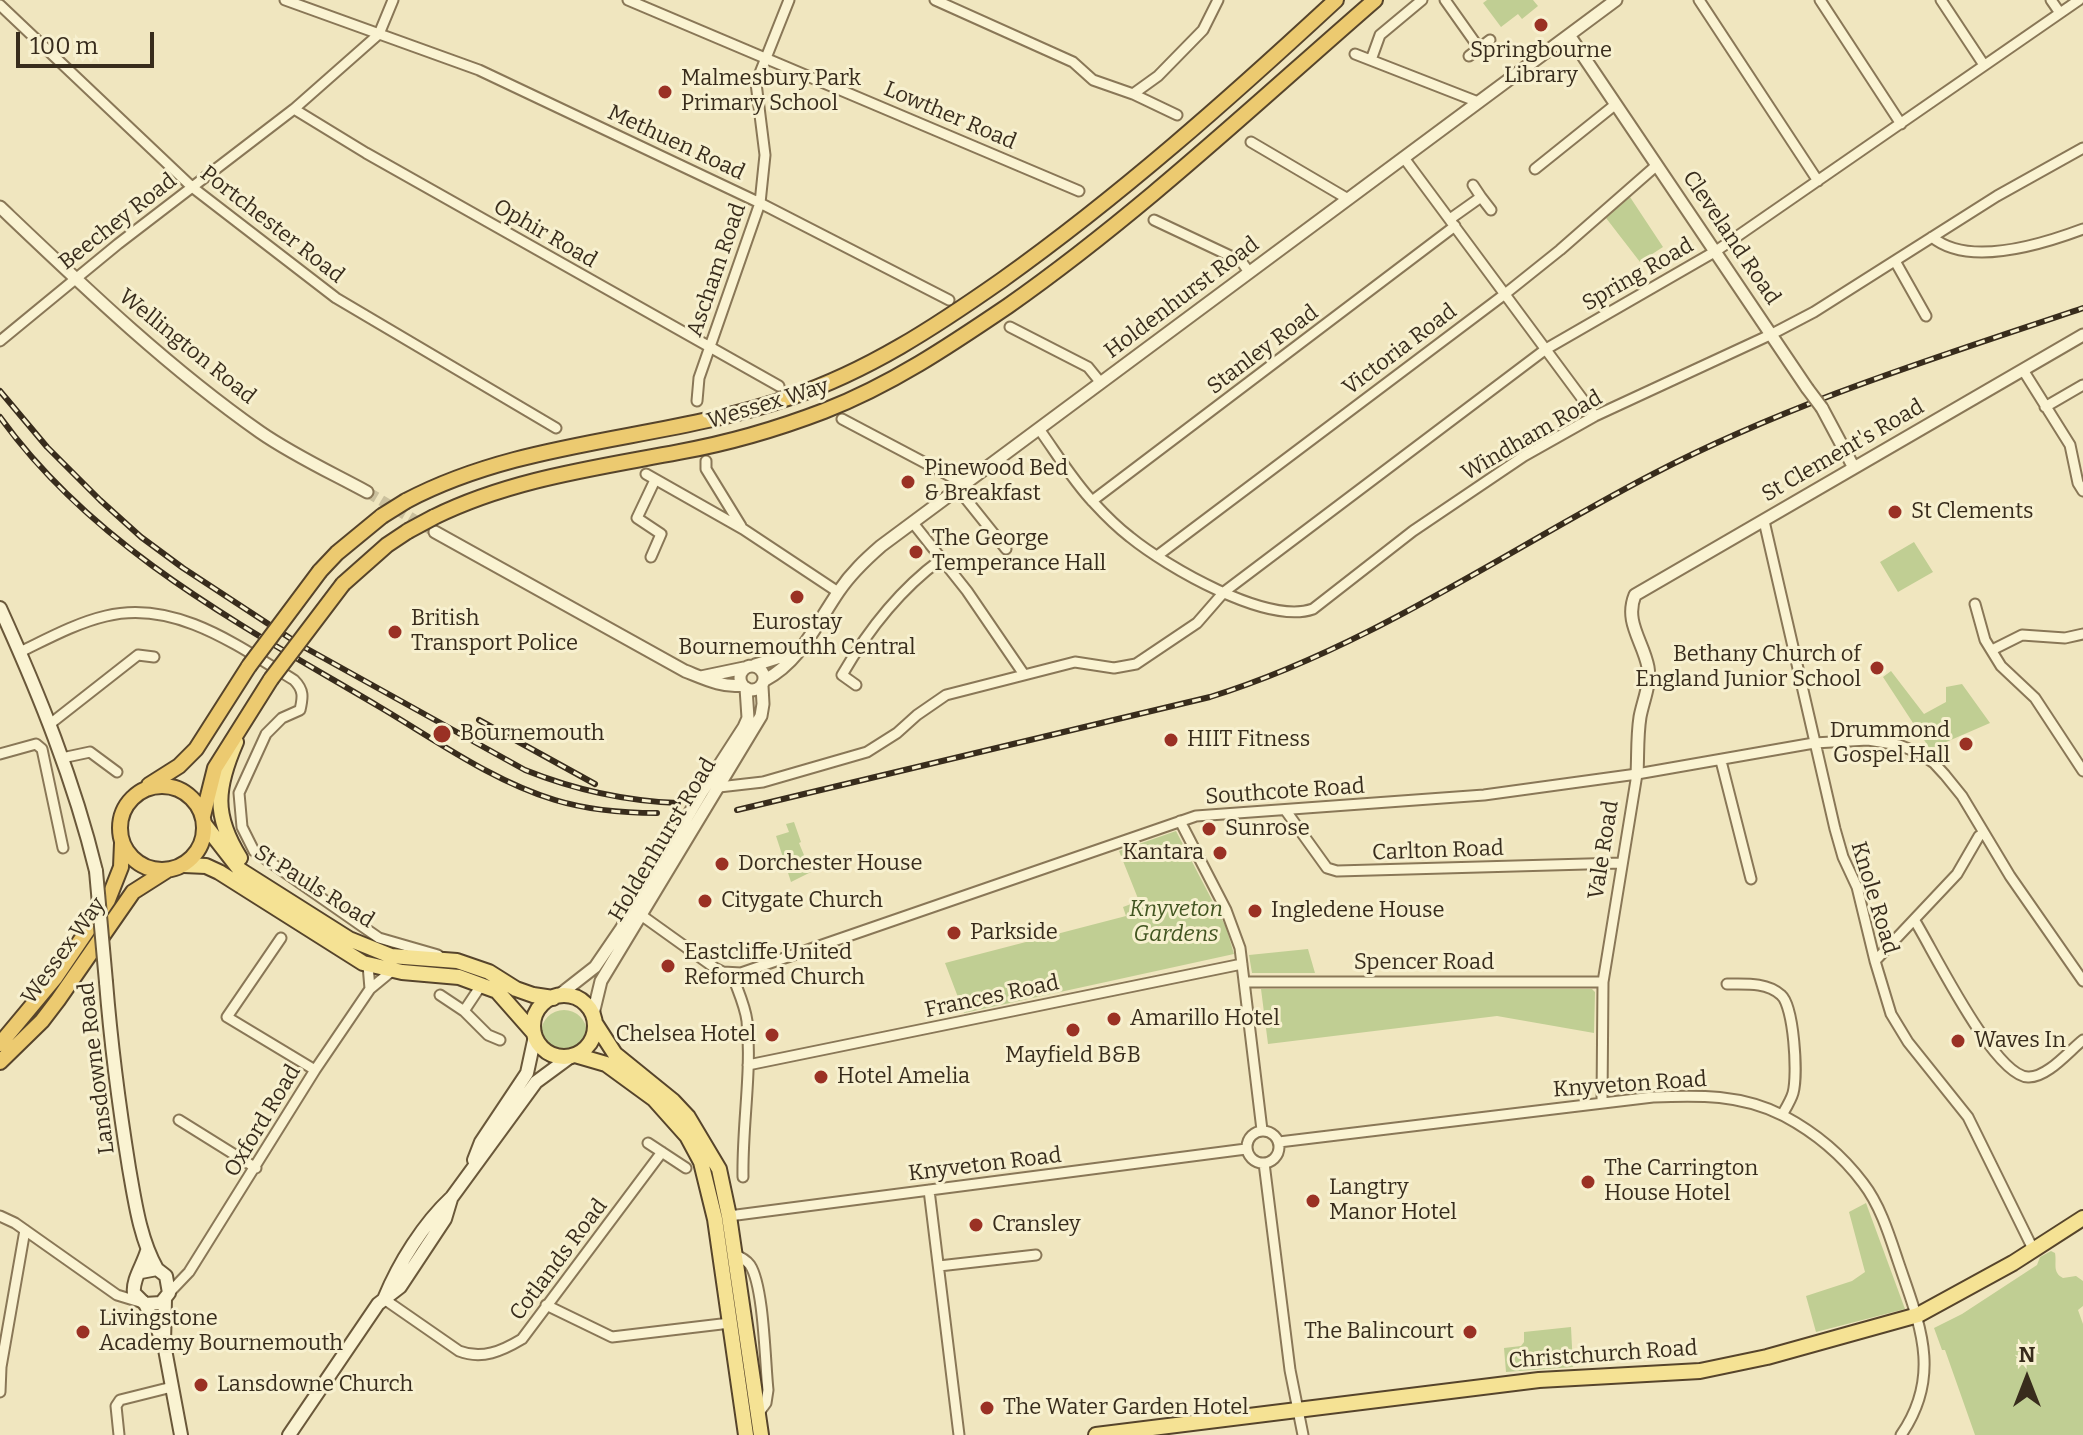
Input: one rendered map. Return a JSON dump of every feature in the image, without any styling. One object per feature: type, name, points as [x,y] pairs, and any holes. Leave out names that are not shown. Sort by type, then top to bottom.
[{"type":"highway","name":"Wessex Way","points":[[136,795],[179,766],[196,749],[249,666],[320,571],[382,516],[444,482],[495,464],[765,406],[834,381],[900,348],[1097,210],[1151,166],[1336,0]]},
{"type":"highway","name":"Wessex Way","points":[[204,820],[215,768],[271,679],[343,584],[387,545],[408,531],[435,525],[475,499],[531,481],[757,434],[852,400],[902,374],[957,340],[1097,241],[1204,152],[1375,0]]},
{"type":"highway","points":[[162,786],[187,794],[197,804],[204,820],[200,848],[184,865],[166,871],[145,866],[135,860],[121,840],[122,815],[136,795],[148,788],[162,786]]},
{"type":"highway","name":"Wessex Way","points":[[0,1044],[55,978],[108,900],[121,867],[121,840]]},
{"type":"highway","name":"Wessex Way","points":[[0,1062],[42,1021],[133,892],[166,871]]},
{"type":"main road","name":"Lansdowne Road","points":[[0,608],[50,724],[76,797],[96,871],[115,1089],[147,1251],[159,1271]]},
{"type":"main road","points":[[242,726],[224,773],[219,807],[226,837],[244,864],[265,885]]},
{"type":"main road","name":"St Pauls Road","points":[[204,820],[240,870],[349,939],[375,951],[408,959],[457,961],[489,972],[516,989],[555,997]]},
{"type":"main road","name":"St Pauls Road","points":[[184,865],[197,865],[219,872],[368,965],[459,977],[497,991],[535,1034]]},
{"type":"main road","points":[[472,1167],[481,1142],[527,1073],[535,1018],[539,1010],[555,997],[579,999],[615,1054],[673,1101],[700,1133],[719,1169],[729,1216],[761,1435]]},
{"type":"main road","points":[[289,1435],[384,1299],[391,1281],[436,1212],[452,1197],[536,1082],[591,1043],[594,1018]]},
{"type":"main road","points":[[535,1034],[544,1050],[552,1055],[573,1056],[606,1064],[635,1083],[665,1109],[687,1136],[701,1162],[709,1191],[746,1435]]},
{"type":"main road","name":"Christchurch Road","points":[[1096,1435],[1539,1380],[1700,1371],[1767,1357],[1918,1315],[2034,1251],[2083,1218]]},
{"type":"main road","name":"Lansdowne Road","points":[[138,1274],[147,1251]]},
{"type":"main road","points":[[164,1344],[133,1287],[138,1274],[159,1271],[169,1282],[164,1344],[181,1435]]},
{"type":"main road","points":[[143,1303],[156,1305],[167,1296]]},
{"type":"street","name":"Methuen Road","points":[[285,0],[479,70],[760,203],[949,300]]},
{"type":"street","name":"Beechey Road","points":[[0,341],[294,109],[379,34],[393,0]]},
{"type":"street","name":"Lowther Road","points":[[628,0],[1079,191]]},
{"type":"street","name":"Ascham Road","points":[[697,401],[699,378],[760,203],[765,176],[765,138],[756,94],[758,74],[789,0]]},
{"type":"street","points":[[935,0],[1073,62],[1093,80],[1133,94],[1177,115]]},
{"type":"street","points":[[1133,94],[1158,76],[1203,30],[1218,0]]},
{"type":"street","points":[[1371,60],[1380,35],[1422,0]]},
{"type":"street","points":[[1445,0],[1479,48]]},
{"type":"street","name":"Holdenhurst Road","points":[[594,1018],[601,981],[721,790],[761,716],[763,683],[782,671],[807,642],[838,592],[866,558],[1616,0]]},
{"type":"street","points":[[1699,0],[1818,181]]},
{"type":"street","points":[[1820,0],[1901,124]]},
{"type":"street","points":[[1941,0],[1984,65]]},
{"type":"street","points":[[2051,0],[2060,13]]},
{"type":"street","name":"Spring Road","points":[[721,790],[867,752],[946,695],[1075,662],[1114,668],[1136,664],[1197,623],[1224,592],[1546,349],[1716,251],[2079,0]]},
{"type":"street","name":"Portchester Road","points":[[0,5],[192,187],[336,298],[556,428]]},
{"type":"street","name":"Cleveland Road","points":[[1569,35],[1822,408],[1854,468]]},
{"type":"street","points":[[1469,56],[1490,40]]},
{"type":"street","points":[[1355,54],[1478,102]]},
{"type":"street","points":[[1535,169],[1616,104]]},
{"type":"street","name":"Ophir Road","points":[[294,109],[366,153],[779,386]]},
{"type":"street","points":[[1251,142],[1348,199]]},
{"type":"street","name":"Windham Road","points":[[1039,429],[1092,501],[1128,536],[1157,556],[1224,592],[1284,613],[1304,612],[1313,609],[1413,531],[1524,456],[1595,416],[1814,312],[1932,237],[2083,148]]},
{"type":"street","points":[[1404,158],[1595,416]]},
{"type":"street","name":"Victoria Road","points":[[1157,556],[1505,294],[1657,165]]},
{"type":"street","points":[[1473,185],[1491,210]]},
{"type":"street","name":"Stanley Road","points":[[1092,501],[1452,223],[1481,197]]},
{"type":"street","name":"Wellington Road","points":[[0,207],[172,365],[263,434],[367,492]]},
{"type":"street","points":[[1154,220],[1241,261],[1249,272]]},
{"type":"street","points":[[1932,237],[1958,249],[1979,252],[2040,244],[2083,229]]},
{"type":"street","points":[[1895,261],[1926,316]]},
{"type":"street","points":[[1010,327],[1088,367],[1101,383]]},
{"type":"street","name":"St Clement's Road","points":[[1630,608],[1635,595],[2083,335]]},
{"type":"street","points":[[2023,370],[2070,445],[2078,483],[2083,491]]},
{"type":"street","points":[[2045,407],[2083,385]]},
{"type":"street","points":[[842,419],[961,487],[1006,549]]},
{"type":"street","points":[[706,461],[706,469],[743,529]]},
{"type":"street","points":[[646,474],[743,529],[838,592]]},
{"type":"street","points":[[651,557],[661,534],[637,518],[655,480]]},
{"type":"street","name":"Knole Road","points":[[1764,521],[1835,829],[1843,857],[1857,887],[1887,1001],[1900,1030],[1968,1117],[2034,1251]]},
{"type":"street","points":[[913,523],[967,591],[1023,673]]},
{"type":"street","points":[[435,525],[640,647],[701,677],[754,690],[763,683],[761,669],[750,667]]},
{"type":"street","points":[[856,685],[842,675],[863,640],[891,603],[940,560]]},
{"type":"street","points":[[1975,604],[1985,640],[2001,666],[2035,698],[2083,771]]},
{"type":"street","name":"Vale Road","points":[[1602,1102],[1603,982],[1637,774],[1640,718],[1647,690],[1648,669],[1630,608]]},
{"type":"street","points":[[20,652],[80,624],[108,615],[138,612],[161,614],[186,621],[229,641],[294,680],[301,687],[303,697],[300,710],[282,718],[266,734],[239,793],[242,827],[254,851],[379,938],[457,961]]},
{"type":"street","points":[[1992,650],[2022,635],[2065,638],[2083,634]]},
{"type":"street","points":[[701,677],[750,667],[797,652]]},
{"type":"street","points":[[50,724],[138,655],[154,657]]},
{"type":"street","name":"Holdenhurst Road","points":[[555,997],[595,967],[744,727],[748,718],[740,678],[750,667]]},
{"type":"street","name":"Southcote Road","points":[[732,974],[1180,821],[1213,814],[1484,795],[1721,761],[1814,743],[1868,740],[1899,745],[1919,753],[1945,775],[1962,796],[2010,876],[2083,981]]},
{"type":"street","points":[[0,754],[36,744],[42,749],[63,848]]},
{"type":"street","points":[[62,758],[90,752],[117,772]]},
{"type":"street","points":[[1721,761],[1751,879]]},
{"type":"street","name":"Carlton Road","points":[[1286,811],[1327,868],[1337,871],[1622,863]]},
{"type":"street","points":[[1180,821],[1234,927],[1242,964],[1262,1130]]},
{"type":"street","points":[[1875,961],[1957,874],[1979,836],[1984,833]]},
{"type":"street","points":[[641,915],[715,968],[732,974],[747,1019],[743,1177]]},
{"type":"street","points":[[1915,921],[1949,984],[1986,1040],[2016,1074],[2037,1076],[2083,1040]]},
{"type":"street","points":[[281,938],[227,1017],[315,1070]]},
{"type":"street","name":"Frances Road","points":[[748,1065],[1242,964]]},
{"type":"street","points":[[368,965],[370,989]]},
{"type":"street","name":"Oxford Road","points":[[167,1296],[189,1272],[315,1070],[370,989],[393,970]]},
{"type":"street","name":"Spencer Road","points":[[1244,982],[1603,982]]},
{"type":"street","points":[[464,1011],[482,984]]},
{"type":"street","points":[[1727,984],[1757,984],[1779,992],[1787,1001],[1796,1071],[1793,1093],[1782,1115]]},
{"type":"street","points":[[440,995],[464,1011],[488,1035],[500,1040]]},
{"type":"street","name":"Knyveton Road","points":[[1279,1142],[1602,1102],[1711,1095],[1744,1100],[1782,1115],[1834,1151],[1865,1186],[1893,1247],[1918,1315],[1924,1351],[1924,1383],[1901,1435]]},
{"type":"street","points":[[179,1120],[256,1168]]},
{"type":"street","points":[[1262,1130],[1272,1133],[1279,1142],[1276,1156],[1264,1163],[1254,1161],[1246,1149],[1252,1134],[1262,1130]]},
{"type":"street","points":[[648,1143],[686,1168]]},
{"type":"street","name":"Knyveton Road","points":[[729,1216],[1246,1149]]},
{"type":"street","name":"Cotlands Road","points":[[384,1299],[459,1351],[477,1355],[496,1352],[522,1339],[662,1152]]},
{"type":"street","points":[[1264,1163],[1290,1370],[1303,1435]]},
{"type":"street","points":[[929,1190],[959,1435]]},
{"type":"street","points":[[0,1216],[123,1298],[143,1303]]},
{"type":"street","points":[[0,1392],[1,1367],[25,1230]]},
{"type":"street","points":[[939,1266],[1036,1255]]},
{"type":"street","points":[[159,1271],[176,1276],[189,1272]]},
{"type":"street","points":[[105,1285],[128,1286],[138,1274]]},
{"type":"street","points":[[546,1305],[612,1337],[730,1323]]},
{"type":"street","points":[[119,1435],[116,1406],[120,1400],[172,1387]]},
{"type":"green space","points":[[1487,0],[1533,0],[1538,6],[1522,19],[1518,14],[1501,27],[1483,3]]},
{"type":"green space","points":[[1630,197],[1663,247],[1640,262],[1606,218]]},
{"type":"green space","points":[[1914,542],[1933,572],[1898,592],[1880,562]]},
{"type":"green space","points":[[1891,671],[1924,714],[1946,702],[1946,687],[1962,684],[1990,723],[1930,749],[1883,677]]},
{"type":"green space","points":[[794,822],[811,872],[791,882],[776,836],[789,832],[786,824]]},
{"type":"green space","name":"Knyveton Gardens","points":[[1176,831],[1226,927],[1234,954],[964,1013],[945,963],[1126,916],[1123,907],[1139,901],[1119,851]]},
{"type":"green space","points":[[1308,949],[1315,973],[1252,973],[1249,955]]},
{"type":"green space","points":[[1261,989],[1592,989],[1595,992],[1594,1033],[1497,1016],[1268,1044]]},
{"type":"green space","points":[[564,1010],[580,1017],[587,1033],[580,1049],[564,1056],[548,1049],[541,1033],[548,1017]]},
{"type":"green space","points":[[1866,1203],[1905,1309],[1816,1332],[1806,1296],[1852,1281],[1865,1272],[1849,1212]]},
{"type":"green space","points":[[2051,1251],[2055,1253],[2056,1270],[2060,1276],[2076,1276],[2083,1281],[2083,1306],[2078,1310],[2083,1324],[2083,1435],[1975,1435],[1934,1328],[1962,1314],[2037,1265],[2040,1257]]},
{"type":"green space","points":[[1571,1327],[1573,1367],[1506,1372],[1504,1348],[1521,1346],[1524,1332]]},
{"type":"tunnel","points":[[367,492],[435,532]]},
{"type":"railway","points":[[737,810],[1210,697],[1268,676],[1381,625],[1599,503],[1705,448],[1811,403],[2083,308]]},
{"type":"railway","points":[[0,391],[47,447],[141,537],[302,646],[525,770],[600,793],[678,803]]},
{"type":"railway","points":[[0,417],[38,464],[125,545],[173,581],[274,645],[509,782],[580,806],[618,812],[657,813]]},
{"type":"railway","points":[[479,720],[595,784]]},
{"type":"place","name":"Springbourne Library","points":[[1541,25]]},
{"type":"place","name":"Malmesbury Park Primary School","points":[[665,92]]},
{"type":"place","name":"Pinewood Bed & Breakfast","points":[[908,482]]},
{"type":"place","name":"St Clements","points":[[1895,512]]},
{"type":"place","name":"The George Temperance Hall","points":[[916,552]]},
{"type":"place","name":"Eurostay Bournemouthh Central","points":[[797,597]]},
{"type":"place","name":"British Transport Police","points":[[395,632]]},
{"type":"place","name":"Bethany Church of England Junior School","points":[[1877,668]]},
{"type":"place","name":"Bournemouth","points":[[442,734]]},
{"type":"place","name":"HIIT Fitness","points":[[1171,740]]},
{"type":"place","name":"Drummond Gospel Hall","points":[[1966,744]]},
{"type":"place","name":"Sunrose","points":[[1209,829]]},
{"type":"place","name":"Kantara","points":[[1220,853]]},
{"type":"place","name":"Dorchester House","points":[[722,864]]},
{"type":"place","name":"Citygate Church","points":[[705,901]]},
{"type":"place","name":"Ingledene House","points":[[1255,911]]},
{"type":"place","name":"Parkside","points":[[954,933]]},
{"type":"place","name":"Eastcliffe United Reformed Church","points":[[668,966]]},
{"type":"place","name":"Amarillo Hotel","points":[[1114,1019]]},
{"type":"place","name":"Mayfield B&B","points":[[1073,1030]]},
{"type":"place","name":"Chelsea Hotel","points":[[772,1035]]},
{"type":"place","name":"Waves In","points":[[1958,1041]]},
{"type":"place","name":"Hotel Amelia","points":[[821,1077]]},
{"type":"place","name":"The Carrington House Hotel","points":[[1588,1182]]},
{"type":"place","name":"Langtry Manor Hotel","points":[[1313,1201]]},
{"type":"place","name":"Cransley","points":[[976,1225]]},
{"type":"place","name":"Livingstone Academy Bournemouth","points":[[83,1332]]},
{"type":"place","name":"The Balincourt","points":[[1470,1332]]},
{"type":"place","name":"Lansdowne Church","points":[[201,1385]]},
{"type":"place","name":"The Water Garden Hotel","points":[[987,1408]]}]
